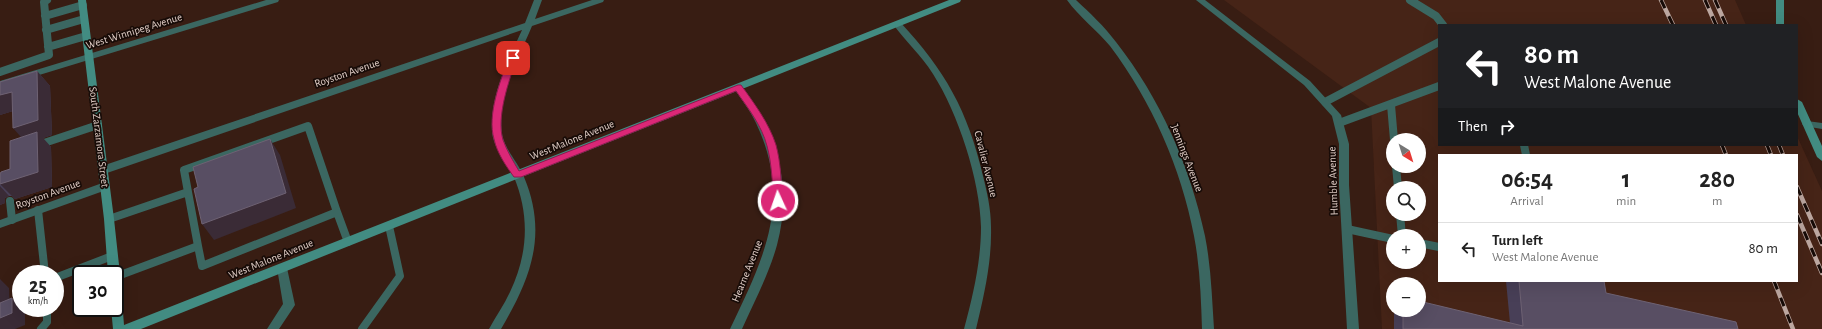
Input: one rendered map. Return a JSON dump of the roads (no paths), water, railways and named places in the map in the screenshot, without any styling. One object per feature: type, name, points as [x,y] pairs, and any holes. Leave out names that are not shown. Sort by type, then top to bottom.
[{"type":"street","name":"West Winnipeg Avenue","points":[[0,84],[275,0]]},
{"type":"street","points":[[495,329],[519,287],[530,250],[531,233],[531,216],[529,206],[517,175],[507,160],[498,140],[496,127],[502,88],[508,69],[538,0]]},
{"type":"street","name":"Royston Avenue","points":[[103,170],[600,0]]},
{"type":"street","name":"West Malone Avenue","points":[[128,329],[957,0]]},
{"type":"street","name":"Jennings Avenue","points":[[1071,0],[1118,50],[1147,95],[1172,146],[1191,202],[1204,265],[1208,329]]},
{"type":"street","name":"Humble Avenue","points":[[1200,0],[1306,83],[1336,115],[1344,144],[1353,329]]},
{"type":"street","points":[[1780,0],[1780,24]]},
{"type":"street","name":"South Zarzamora Street","points":[[83,2],[88,58],[98,125],[113,265]]},
{"type":"street","name":"Cavalier Avenue","points":[[897,24],[926,57],[946,87],[962,120],[974,155],[983,198],[986,232],[981,284],[970,329]]},
{"type":"street","name":"Hearne Avenue","points":[[736,329],[766,263],[772,243],[778,211],[778,191],[771,144],[755,111],[738,88]]},
{"type":"street","points":[[1798,104],[1822,157]]},
{"type":"street","points":[[1807,124],[1822,126]]},
{"type":"street","name":"Royston Avenue","points":[[0,224],[105,186]]},
{"type":"street","points":[[273,329],[289,305],[282,268]]},
{"type":"street","points":[[118,317],[119,329]]},
{"type":"lane","points":[[0,72],[47,57],[49,55],[44,2],[48,0]]},
{"type":"lane","points":[[1410,0],[1436,16],[1442,24]]},
{"type":"lane","points":[[45,16],[83,2]]},
{"type":"lane","points":[[46,30],[84,19]]},
{"type":"lane","points":[[48,47],[86,36]]},
{"type":"lane","points":[[1325,102],[1438,43]]},
{"type":"lane","points":[[1338,124],[1438,86]]},
{"type":"lane","points":[[1390,105],[1393,133]]},
{"type":"lane","points":[[30,148],[98,125]]},
{"type":"lane","points":[[337,212],[202,266],[184,170],[308,126],[348,242]]},
{"type":"lane","points":[[109,218],[188,192]]},
{"type":"lane","points":[[10,201],[12,220]]},
{"type":"lane","points":[[38,210],[44,265]]},
{"type":"lane","points":[[362,329],[400,276],[389,226]]},
{"type":"lane","points":[[1347,229],[1386,237]]},
{"type":"lane","points":[[1426,244],[1438,247]]},
{"type":"lane","points":[[124,274],[198,246]]},
{"type":"lane","points":[[64,275],[112,256]]},
{"type":"lane","points":[[41,329],[47,322],[47,317]]},
{"type":"railway","points":[[1661,0],[1673,24]]},
{"type":"railway","points":[[1705,0],[1716,24]]},
{"type":"railway","points":[[1715,0],[1726,24]]},
{"type":"railway","points":[[1722,146],[1726,154]]},
{"type":"railway","points":[[1767,146],[1771,154]]},
{"type":"railway","points":[[1779,146],[1783,154]]},
{"type":"railway","points":[[1798,189],[1822,244]]},
{"type":"railway","points":[[1798,217],[1822,273]]},
{"type":"railway","points":[[1774,282],[1793,329]]}]
